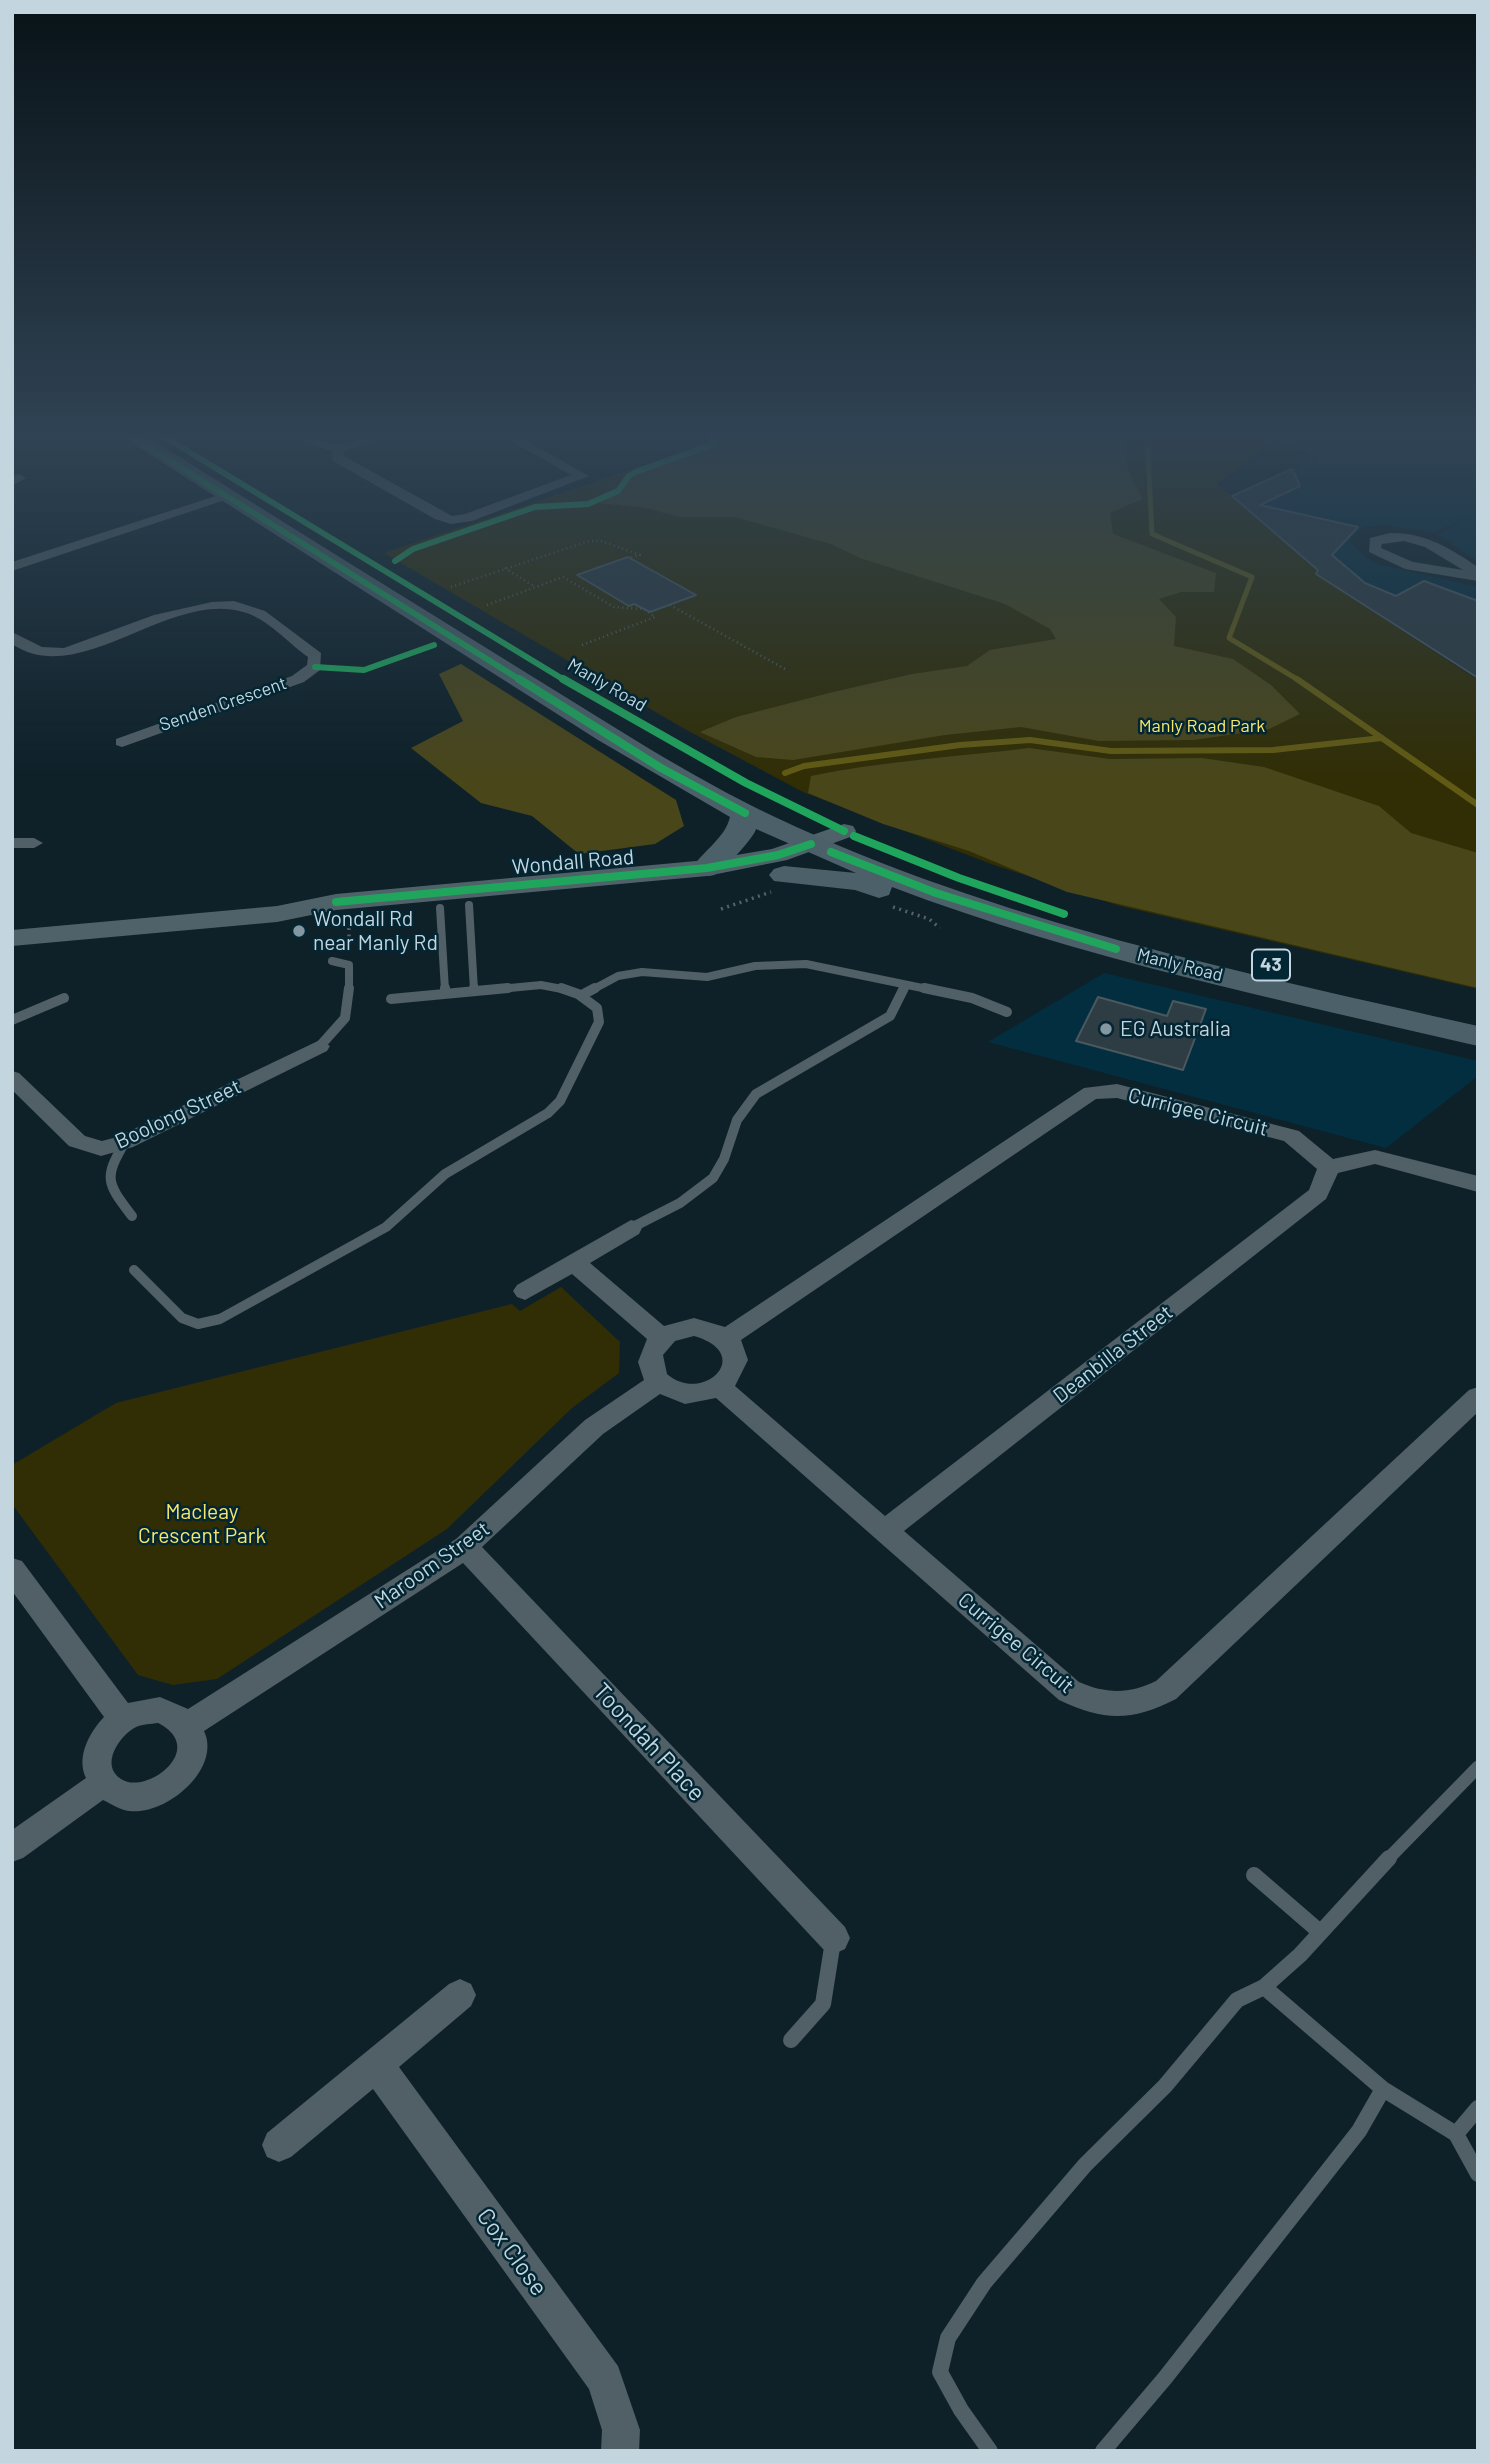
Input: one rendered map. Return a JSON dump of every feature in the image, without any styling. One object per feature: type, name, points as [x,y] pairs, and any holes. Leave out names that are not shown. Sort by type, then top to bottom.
[{"type":"main road","name":"Manly Road","points":[[309,548],[661,768],[745,814],[959,878],[1064,914],[1478,1013]]},
{"type":"main road","name":"Manly Road","points":[[344,548],[685,752],[760,793],[835,841],[936,893],[1116,949],[1478,1036]]},
{"type":"main road","points":[[707,868],[722,850],[740,836],[745,814]]},
{"type":"main road","name":"Wondall Road","points":[[12,938],[277,914],[336,902],[707,868],[759,860],[835,841]]},
{"type":"main road","name":"Wondall Road","points":[[277,914],[337,916],[784,875],[835,841]]},
{"type":"main road","points":[[784,875],[859,883],[1056,944],[1085,950],[1116,949]]},
{"type":"street","points":[[12,567],[71,548]]},
{"type":"street","points":[[1374,548],[1383,556],[1407,564],[1478,576]]},
{"type":"street","points":[[1437,548],[1478,576]]},
{"type":"street","name":"Senden Crescent","points":[[12,636],[28,649],[47,654],[66,652],[206,605],[231,604],[250,609],[316,656],[315,667],[298,679],[122,741]]},
{"type":"street","points":[[12,843],[34,844]]},
{"type":"street","name":"Boolong Street","points":[[12,1078],[77,1142],[102,1149],[125,1142],[320,1046]]},
{"type":"street","name":"Currigee Circuit","points":[[726,1338],[1091,1093],[1117,1091],[1291,1136],[1329,1167]]},
{"type":"street","points":[[1329,1167],[1375,1157],[1478,1184]]},
{"type":"street","name":"Deanbilla Street","points":[[885,1531],[1318,1194],[1329,1167]]},
{"type":"street","points":[[525,1291],[631,1228]]},
{"type":"street","points":[[574,1262],[662,1338]]},
{"type":"street","points":[[709,1329],[726,1338],[734,1348],[737,1366],[731,1377],[719,1387],[705,1393],[686,1394],[671,1390],[659,1382],[649,1363],[651,1351],[662,1338],[674,1331],[709,1329]]},
{"type":"street","name":"Maroom Street","points":[[188,1725],[465,1547],[500,1518],[594,1427],[659,1382]]},
{"type":"street","name":"Currigee Circuit","points":[[719,1387],[1069,1691],[1093,1703],[1121,1707],[1146,1701],[1166,1690],[1478,1397]]},
{"type":"street","name":"Toondah Place","points":[[465,1547],[834,1938]]},
{"type":"street","points":[[12,1569],[123,1720]]},
{"type":"street","points":[[160,1710],[177,1714],[188,1725],[194,1740],[192,1756],[183,1772],[169,1786],[151,1794],[132,1797],[115,1793],[102,1784],[96,1768],[98,1751],[107,1734],[123,1720],[141,1712],[160,1710]]},
{"type":"street","points":[[12,1848],[102,1784]]},
{"type":"street","points":[[279,2144],[460,1994]]},
{"type":"street","name":"Cox Close","points":[[376,2064],[605,2379],[621,2430],[620,2451]]},
{"type":"lane","points":[[469,905],[474,991]]},
{"type":"lane","points":[[440,908],[445,994]]},
{"type":"lane","points":[[320,1046],[344,1024],[348,1016],[349,965],[332,961]]},
{"type":"lane","points":[[582,995],[618,976],[642,972],[707,977],[755,966],[806,964],[972,998],[1007,1012]]},
{"type":"lane","points":[[134,1270],[182,1318],[198,1324],[220,1319],[386,1227],[446,1174],[548,1113],[560,1101],[598,1022],[597,1009],[582,995],[564,987],[541,985],[391,999]]},
{"type":"lane","points":[[631,1228],[704,1188],[719,1171],[741,1106],[756,1094],[890,1016],[905,986]]},
{"type":"lane","points":[[12,1020],[64,998]]},
{"type":"lane","points":[[125,1142],[110,1167],[109,1185],[132,1216]]},
{"type":"lane","points":[[990,2451],[961,2410],[940,2372],[948,2338],[984,2283],[1085,2165],[1165,2085],[1237,2000],[1264,1987],[1300,1955],[1478,1767]]},
{"type":"lane","points":[[1254,1875],[1320,1932]]},
{"type":"lane","points":[[791,2040],[823,2004],[834,1938]]},
{"type":"lane","points":[[1264,1987],[1383,2089],[1456,2134],[1478,2174]]},
{"type":"lane","points":[[1103,2451],[1166,2378],[1350,2142],[1383,2089]]},
{"type":"lane","points":[[1456,2134],[1478,2108]]},
{"type":"path","points":[[451,587],[567,548]]},
{"type":"path","points":[[621,548],[640,555],[630,558]]},
{"type":"path","points":[[504,568],[535,587]]},
{"type":"path","points":[[486,605],[563,577],[614,607],[644,610],[655,617],[582,645]]},
{"type":"path","points":[[670,605],[785,669]]},
{"type":"shaded area","points":[[1291,548],[1357,548],[1365,557],[1378,564],[1478,587],[1478,678],[1345,594]]},
{"type":"shaded area","points":[[1457,548],[1478,548],[1478,562]]},
{"type":"shaded area","points":[[1104,973],[1478,1061],[1478,1076],[1386,1148],[988,1042]]},
{"type":"green space","name":"Manly Road Park","points":[[399,548],[1292,548],[1347,595],[1478,680],[1478,989],[1120,906],[994,865],[803,792],[683,728],[384,553]]},
{"type":"green space","points":[[839,548],[1150,548],[1216,573],[1214,592],[1181,592],[1159,599],[1176,617],[1174,646],[1233,659],[1271,685],[1300,714],[1269,729],[1194,740],[1099,741],[1021,727],[945,735],[793,760],[756,757],[700,732],[736,717],[833,692],[912,674],[967,666],[990,650],[1056,639],[1050,629],[1005,604],[860,558]]},
{"type":"green space","points":[[461,664],[676,800],[684,826],[655,844],[579,854],[532,816],[481,803],[411,748],[463,721],[439,674]]},
{"type":"green space","points":[[1029,748],[1110,759],[1202,758],[1264,767],[1379,806],[1411,833],[1478,853],[1478,988],[1067,892],[969,851],[883,824],[808,793],[811,776],[892,763]]},
{"type":"green space","name":"Macleay Crescent Park","points":[[561,1287],[620,1342],[619,1373],[572,1408],[447,1529],[217,1679],[173,1685],[138,1675],[12,1504],[12,1465],[116,1403],[512,1304],[520,1311]]},
{"type":"building","points":[[1292,548],[1339,548],[1332,555],[1365,583],[1396,596],[1424,581],[1478,601],[1478,678],[1316,574],[1318,570]]},
{"type":"building","points":[[628,557],[696,595],[650,612],[634,604],[629,606],[577,575]]},
{"type":"building","points":[[1098,997],[1167,1016],[1173,1001],[1206,1009],[1183,1070],[1076,1041]]},
{"type":"waterway","points":[[1184,548],[1252,577],[1229,638],[1299,680]]},
{"type":"waterway","points":[[1299,680],[1382,738]]},
{"type":"waterway","points":[[785,773],[804,766],[960,745],[1030,740],[1111,751],[1273,750],[1382,738]]},
{"type":"waterway","points":[[1382,738],[1478,805]]},
{"type":"cycle path","points":[[310,548],[661,768],[745,813]]},
{"type":"cycle path","points":[[344,548],[683,749],[844,831]]},
{"type":"cycle path","points":[[395,561],[416,548]]},
{"type":"cycle path","points":[[315,667],[364,670],[434,645]]},
{"type":"cycle path","points":[[854,836],[959,878],[1064,914]]},
{"type":"cycle path","points":[[336,902],[707,868],[778,855],[811,844]]},
{"type":"cycle path","points":[[831,852],[936,893],[1116,949]]},
{"type":"place","name":"Wondall Rd near Manly Rd","points":[[299,931]]},
{"type":"place","name":"EG Australia","points":[[1106,1029]]}]
